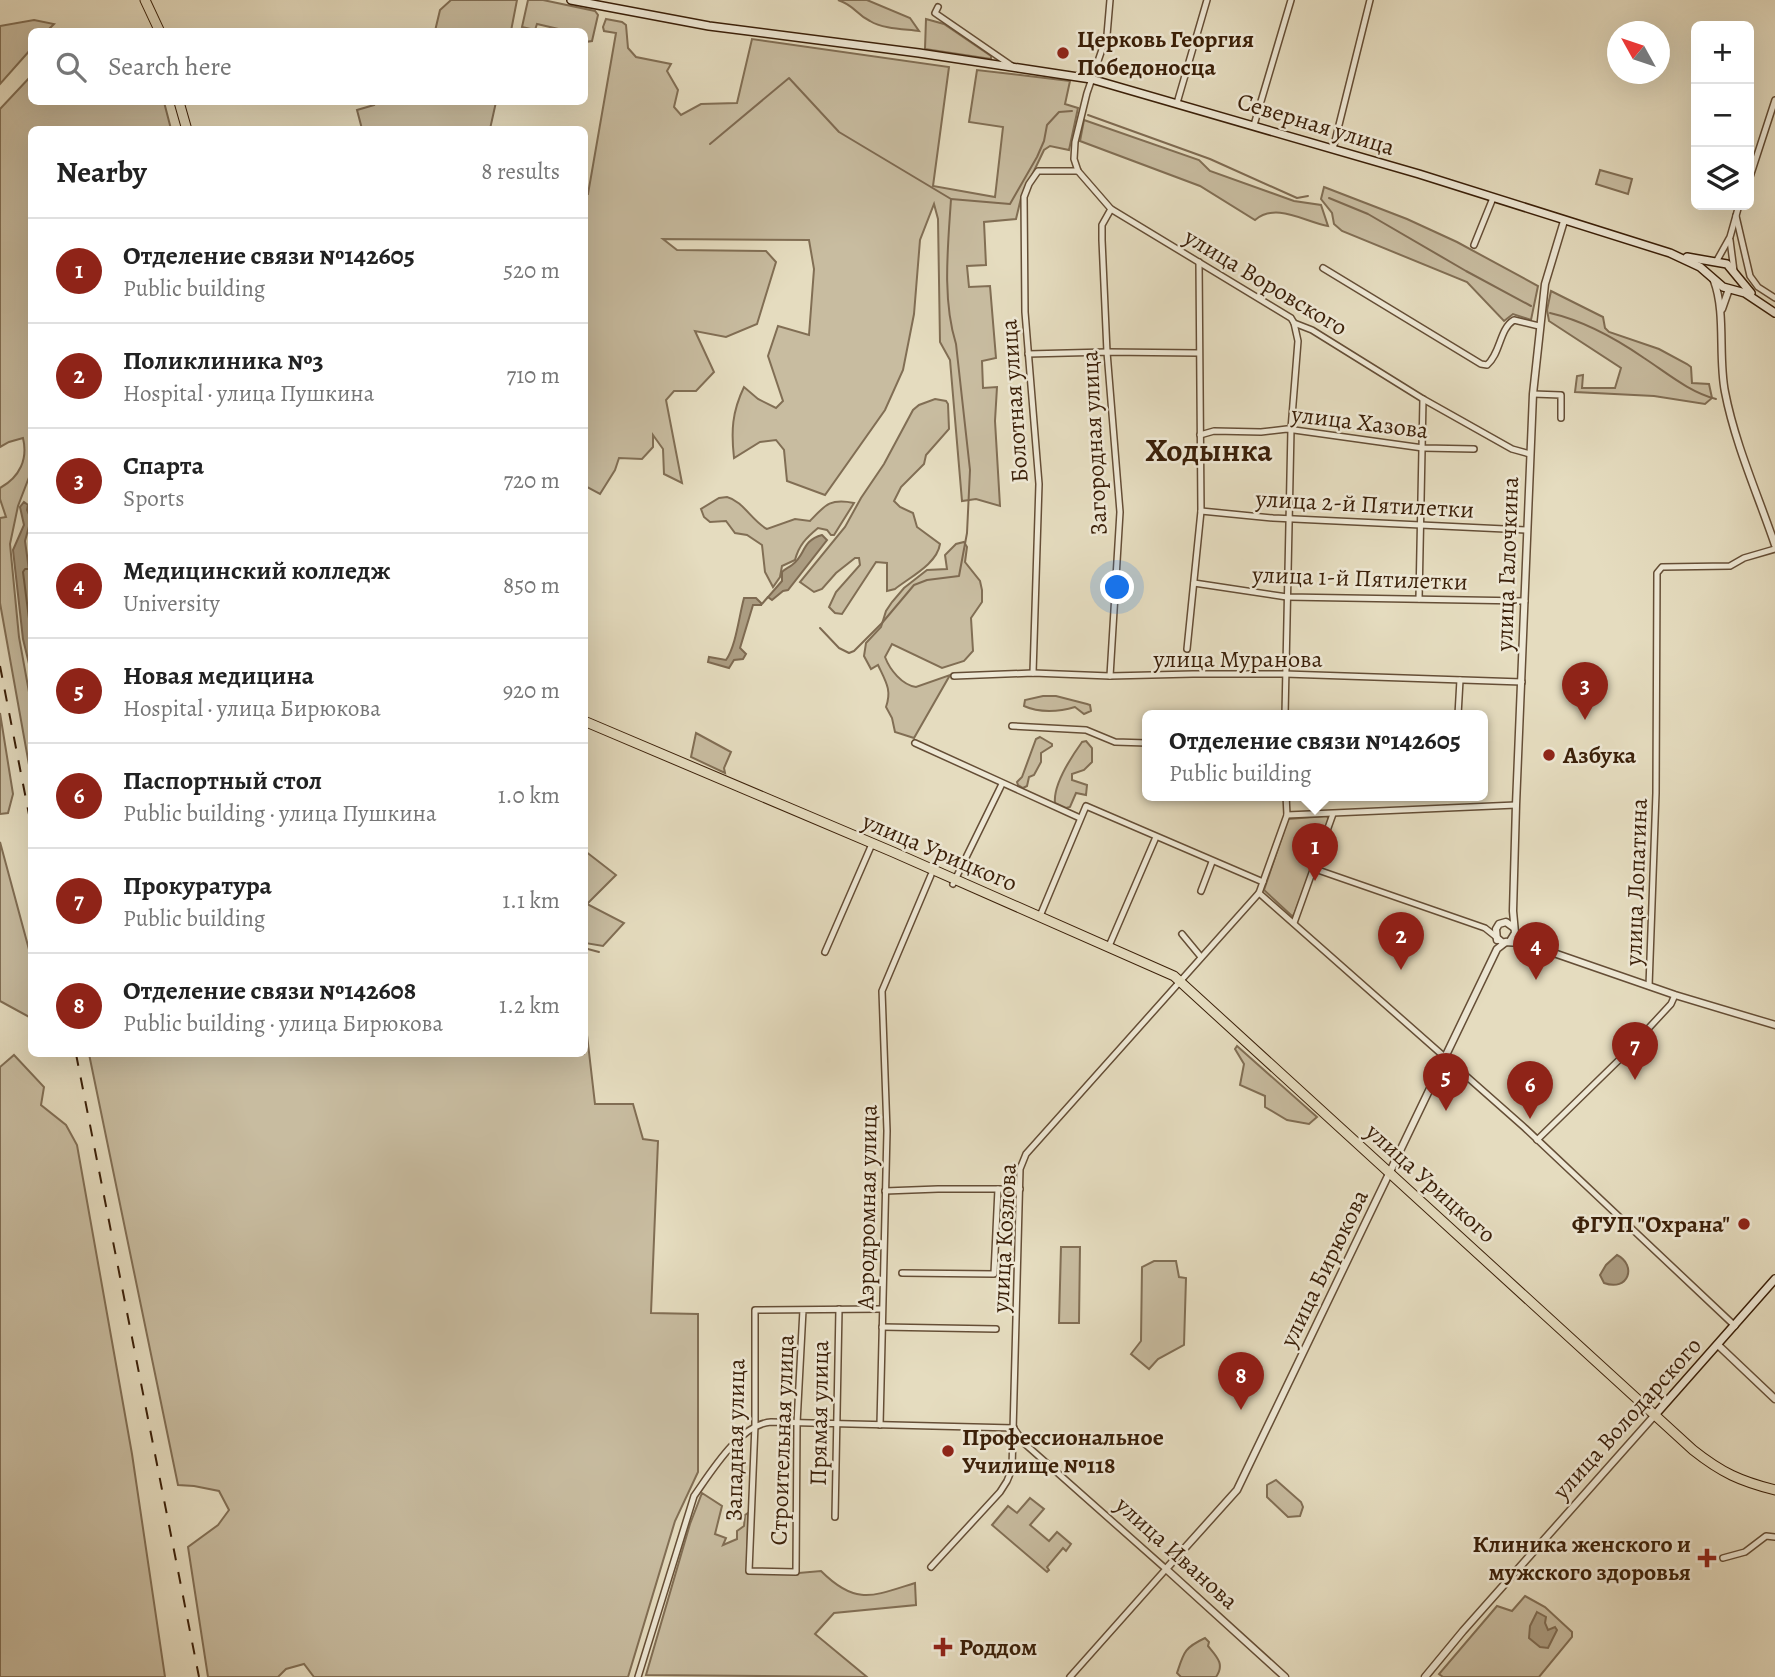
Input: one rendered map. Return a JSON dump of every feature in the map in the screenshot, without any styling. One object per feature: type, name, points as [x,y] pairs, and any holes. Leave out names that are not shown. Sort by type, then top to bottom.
[{"type":"highway","points":[[145,0],[158,28]]},
{"type":"highway","points":[[151,0],[164,28]]},
{"type":"highway","points":[[183,105],[188,126]]},
{"type":"highway","points":[[588,723],[681,765]]},
{"type":"highway","points":[[588,729],[681,765]]},
{"type":"highway","name":"улица Урицкого","points":[[681,765],[1179,982]]},
{"type":"highway","name":"улица Урицкого","points":[[871,846],[931,875],[1040,916],[1170,974],[1654,1416],[1715,1467],[1740,1481],[1775,1490]]},
{"type":"main road","name":"Северная улица","points":[[571,0],[709,26],[1091,79],[1254,125],[1670,253],[1724,262],[1764,306]]},
{"type":"main road","name":"Северная улица","points":[[1670,253],[1700,267],[1723,287],[1741,292],[1775,313]]},
{"type":"main road","points":[[1713,279],[1711,268],[1716,261]]},
{"type":"main road","points":[[1729,289],[1736,282],[1735,272]]},
{"type":"main road","name":"улица Володарского","points":[[1654,1416],[1775,1279]]},
{"type":"street","points":[[1079,170],[1074,159],[1075,142],[1091,79],[1107,35],[1110,0]]},
{"type":"street","points":[[1177,103],[1207,0]]},
{"type":"street","points":[[1254,125],[1291,0]]},
{"type":"street","points":[[1333,149],[1370,0]]},
{"type":"street","points":[[938,7],[935,13],[1015,68]]},
{"type":"street","points":[[1754,165],[1775,100]]},
{"type":"street","name":"улица Воровского","points":[[1079,170],[1111,209],[1291,318],[1294,323],[1312,330],[1423,399],[1512,449],[1530,454]]},
{"type":"street","name":"Болотная улица","points":[[1033,673],[1039,484],[1025,312],[1024,197],[1028,184],[1038,171],[1079,170]]},
{"type":"street","points":[[1474,245],[1493,198]]},
{"type":"street","name":"Загородная улица","points":[[1110,676],[1120,512],[1107,352],[1102,225],[1111,209]]},
{"type":"street","points":[[1716,261],[1730,237],[1738,210]]},
{"type":"street","points":[[1736,216],[1747,271],[1753,281],[1775,298]]},
{"type":"street","name":"улица Галочкина","points":[[1515,931],[1513,911],[1516,805],[1533,394],[1545,284],[1564,221]]},
{"type":"street","points":[[1730,237],[1735,272]]},
{"type":"street","points":[[1730,244],[1737,239],[1742,247]]},
{"type":"street","points":[[1187,649],[1201,511],[1199,262]]},
{"type":"street","points":[[1323,268],[1481,364],[1487,365],[1495,355],[1507,324],[1514,320],[1539,326]]},
{"type":"street","points":[[1713,279],[1721,314],[1722,374],[1728,406],[1775,547]]},
{"type":"street","points":[[1721,314],[1729,289]]},
{"type":"street","points":[[1725,297],[1733,292],[1741,292]]},
{"type":"street","points":[[1285,710],[1291,429],[1298,341],[1294,323]]},
{"type":"street","points":[[1298,341],[1301,335],[1312,330]]},
{"type":"street","points":[[1028,355],[1199,353]]},
{"type":"street","points":[[1533,394],[1562,395],[1561,418]]},
{"type":"street","points":[[1419,599],[1423,399]]},
{"type":"street","name":"улица Хазова","points":[[1200,435],[1214,431],[1261,432],[1291,429],[1423,449],[1474,449]]},
{"type":"street","name":"улица 2-й Пятилетки","points":[[1201,511],[1527,530]]},
{"type":"street","name":"улица Лопатина","points":[[1649,986],[1653,936],[1659,568],[1730,565],[1775,547]]},
{"type":"street","name":"улица 1-й Пятилетки","points":[[1194,583],[1287,597],[1525,601]]},
{"type":"street","name":"улица Муранова","points":[[954,676],[1033,673],[1110,676],[1285,674],[1522,682]]},
{"type":"street","points":[[1458,710],[1460,680]]},
{"type":"street","points":[[1012,726],[1086,730],[1115,742],[1142,743]]},
{"type":"street","points":[[915,743],[1080,818]]},
{"type":"street","points":[[954,882],[1002,784]]},
{"type":"street","points":[[1286,801],[1287,815],[1259,893],[1446,1056],[1736,1326]]},
{"type":"street","points":[[1287,815],[1516,805]]},
{"type":"street","points":[[1040,916],[1086,806],[1263,882]]},
{"type":"street","points":[[1294,923],[1333,814]]},
{"type":"street","points":[[1109,946],[1156,837]]},
{"type":"street","points":[[825,952],[871,846]]},
{"type":"street","points":[[1201,891],[1212,862]]},
{"type":"street","points":[[1315,869],[1485,928],[1496,937],[1525,943],[1775,1026]]},
{"type":"street","name":"Аэродромная улица","points":[[880,1425],[887,1104],[882,991],[931,875]]},
{"type":"street","name":"улица Козлова","points":[[931,1567],[1007,1481],[1012,1469],[1020,1169],[1031,1147],[1259,893]]},
{"type":"street","points":[[1497,949],[1499,924],[1513,911]]},
{"type":"street","points":[[1485,928],[1510,923],[1525,943]]},
{"type":"street","points":[[1497,949],[1508,941],[1515,931]]},
{"type":"street","points":[[1182,934],[1201,957]]},
{"type":"street","name":"улица Бирюкова","points":[[1070,1677],[1237,1490],[1497,949]]},
{"type":"street","points":[[1537,1140],[1621,1058],[1671,1004],[1675,995]]},
{"type":"street","points":[[902,1273],[994,1274],[998,1189]]},
{"type":"street","points":[[885,1191],[1020,1189]]},
{"type":"street","points":[[803,1310],[882,1309]]},
{"type":"street","name":"Западная улица","points":[[749,1571],[755,1425],[755,1310],[803,1310]]},
{"type":"street","name":"Строительная улица","points":[[749,1571],[796,1572],[797,1423],[803,1310]]},
{"type":"street","name":"Прямая улица","points":[[835,1517],[839,1310]]},
{"type":"street","points":[[882,1327],[996,1329]]},
{"type":"street","points":[[1718,1345],[1775,1399]]},
{"type":"street","name":"улица Володарского","points":[[1425,1677],[1654,1416]]},
{"type":"street","points":[[638,1677],[694,1496],[710,1472],[744,1433],[755,1425],[766,1422],[1014,1428]]},
{"type":"street","name":"улица Иванова","points":[[1014,1428],[1025,1444],[1285,1677]]},
{"type":"street","points":[[1723,1558],[1745,1552],[1766,1536],[1775,1537]]},
{"type":"shaded area","points":[[451,0],[517,0],[512,28],[436,28],[440,10]]},
{"type":"shaded area","points":[[528,0],[543,0],[595,11],[598,15],[592,41],[588,42],[588,28],[554,28],[537,24],[536,28],[522,27]]},
{"type":"shaded area","points":[[838,0],[867,0],[910,18],[919,31],[875,24]]},
{"type":"shaded area","points":[[606,19],[622,22],[626,25],[628,48],[636,57],[671,64],[667,71],[678,90],[674,107],[681,115],[701,104],[737,103],[752,39],[949,67],[933,186],[995,197],[1003,127],[969,122],[977,70],[1070,81],[1065,104],[1078,108],[1069,150],[1050,146],[1044,150],[1021,198],[1016,219],[984,222],[986,265],[967,266],[969,287],[990,286],[996,358],[982,361],[983,388],[997,387],[995,421],[1000,506],[976,499],[962,501],[950,360],[940,342],[938,219],[934,204],[920,240],[914,314],[903,370],[885,410],[825,495],[787,481],[784,450],[776,440],[760,442],[734,458],[733,448],[735,413],[744,387],[758,399],[776,408],[783,401],[768,356],[778,326],[809,335],[814,269],[809,240],[663,239],[677,250],[766,251],[776,262],[757,324],[726,337],[695,331],[714,372],[696,391],[674,391],[666,400],[682,483],[664,474],[663,449],[653,435],[653,447],[642,459],[619,458],[600,494],[588,488],[588,194],[616,33],[604,31]]},
{"type":"shaded area","points":[[926,19],[944,24],[991,56],[991,59],[925,49]]},
{"type":"shaded area","points":[[34,20],[54,24],[50,28],[28,28],[28,52],[0,84],[0,26]]},
{"type":"shaded area","points":[[28,79],[28,105],[165,105],[170,126],[28,126],[28,480],[18,506],[10,544],[19,637],[28,686],[28,759],[0,603],[0,518],[6,517],[0,499],[0,488],[13,478],[21,467],[24,446],[23,438],[0,447],[0,109]]},
{"type":"shaded area","points":[[374,105],[495,105],[491,126],[361,126],[357,110]]},
{"type":"shaded area","points":[[1084,120],[1199,160],[1210,171],[1294,201],[1321,205],[1328,226],[1281,213],[1263,215],[1255,220],[1200,186],[1080,141]]},
{"type":"shaded area","points":[[1600,170],[1632,179],[1628,194],[1596,184]]},
{"type":"shaded area","points":[[1324,187],[1407,219],[1457,242],[1538,286],[1531,320],[1513,314],[1504,321],[1467,282],[1342,231],[1334,224],[1332,213],[1321,199]]},
{"type":"shaded area","points":[[1551,291],[1603,317],[1605,328],[1609,332],[1659,349],[1687,364],[1691,367],[1692,383],[1709,384],[1712,398],[1705,404],[1654,396],[1575,392],[1577,376],[1583,375],[1582,388],[1615,388],[1621,368],[1549,321],[1547,310]]},
{"type":"shaded area","points":[[935,399],[948,404],[949,429],[926,455],[924,464],[901,487],[894,501],[913,513],[917,527],[940,544],[938,551],[922,570],[895,589],[887,591],[887,563],[876,562],[842,614],[835,613],[829,607],[836,592],[860,565],[859,558],[855,558],[836,573],[822,589],[814,592],[800,582],[845,527],[913,410]]},
{"type":"shaded area","points":[[727,497],[738,503],[767,529],[795,519],[810,521],[833,502],[854,503],[834,535],[818,528],[807,539],[795,560],[782,566],[780,577],[773,587],[765,572],[762,545],[747,535],[735,533],[726,521],[710,522],[704,517],[701,509],[719,498]]},
{"type":"shaded area","points":[[964,542],[967,547],[965,562],[980,581],[982,590],[982,602],[971,618],[973,651],[964,661],[942,668],[892,644],[885,657],[897,676],[911,686],[916,687],[950,675],[914,738],[895,732],[886,707],[887,686],[878,665],[871,669],[864,656],[866,643],[881,627],[886,611],[904,588],[927,570],[947,569],[945,555],[956,544]]},
{"type":"shaded area","points":[[1056,696],[1087,704],[1090,705],[1091,711],[1084,714],[1075,707],[1049,711],[1024,706],[1025,700]]},
{"type":"shaded area","points":[[0,713],[13,794],[8,813],[0,814]]},
{"type":"shaded area","points":[[696,733],[731,752],[724,768],[725,773],[691,757]]},
{"type":"shaded area","points":[[1040,737],[1052,746],[1041,753],[1041,762],[1034,775],[1029,777],[1027,786],[1023,788],[1017,782],[1022,777],[1036,739]]},
{"type":"shaded area","points":[[1086,741],[1092,748],[1092,762],[1084,770],[1072,774],[1072,780],[1087,785],[1086,795],[1076,793],[1070,807],[1066,808],[1055,803],[1057,788],[1073,755],[1082,742]]},
{"type":"shaded area","points":[[1327,816],[1329,820],[1292,916],[1264,890],[1288,819]]},
{"type":"shaded area","points":[[0,842],[28,946],[28,1016],[0,1001]]},
{"type":"shaded area","points":[[588,853],[616,875],[588,903]]},
{"type":"shaded area","points":[[588,905],[624,923],[603,946],[588,944]]},
{"type":"shaded area","points":[[588,1044],[595,1104],[633,1104],[643,1139],[658,1141],[651,1313],[698,1314],[698,1472],[675,1521],[628,1677],[314,1677],[304,1664],[286,1669],[278,1677],[208,1677],[188,1547],[218,1525],[229,1510],[219,1491],[178,1485],[90,1057],[588,1057]]},
{"type":"shaded area","points":[[1237,1046],[1317,1117],[1309,1124],[1287,1120],[1265,1107],[1265,1096],[1240,1085],[1244,1064],[1235,1049]]},
{"type":"shaded area","points":[[14,1055],[44,1087],[41,1105],[66,1125],[77,1145],[132,1454],[165,1677],[0,1677],[0,1067]]},
{"type":"shaded area","points":[[1061,1247],[1080,1247],[1079,1323],[1059,1323]]},
{"type":"shaded area","points":[[1154,1261],[1176,1261],[1179,1277],[1186,1278],[1184,1345],[1158,1359],[1149,1369],[1131,1354],[1141,1341],[1142,1267]]},
{"type":"shaded area","points":[[1276,1480],[1301,1502],[1303,1507],[1300,1516],[1288,1517],[1267,1497],[1267,1485]]},
{"type":"shaded area","points":[[702,1493],[722,1506],[715,1534],[726,1538],[723,1545],[737,1539],[737,1531],[744,1526],[745,1515],[748,1513],[747,1572],[787,1574],[821,1571],[845,1589],[865,1595],[888,1592],[915,1583],[916,1605],[834,1613],[815,1634],[867,1677],[646,1675],[690,1524]]},
{"type":"shaded area","points":[[1030,1498],[1044,1509],[1030,1525],[1049,1541],[1057,1532],[1071,1544],[1066,1551],[1063,1548],[1047,1567],[1047,1572],[992,1525],[1008,1506],[1017,1513]]},
{"type":"shaded area","points":[[1525,1596],[1545,1607],[1572,1632],[1572,1637],[1539,1677],[1443,1677],[1439,1674],[1497,1606],[1512,1611]]},
{"type":"shaded area","points":[[1205,1638],[1220,1664],[1216,1677],[1181,1677],[1177,1673],[1186,1651]]},
{"type":"water","points":[[24,502],[28,505],[25,541],[28,562],[28,660],[23,639],[13,550],[24,525],[20,507]]},
{"type":"water","points":[[822,535],[827,540],[788,590],[772,600],[768,597],[782,581],[782,572],[796,561],[810,541]]},
{"type":"water","points":[[744,598],[756,598],[761,603],[753,605],[740,648],[746,654],[743,659],[734,660],[729,668],[708,662],[709,657],[726,660],[735,639]]},
{"type":"water","points":[[1617,1255],[1627,1265],[1627,1276],[1619,1284],[1604,1283],[1600,1275]]},
{"type":"water","points":[[1537,1612],[1546,1617],[1548,1630],[1555,1627],[1557,1630],[1548,1648],[1540,1647],[1529,1638],[1530,1626]]},
{"type":"waterway","points":[[710,144],[789,78],[839,132],[951,199]]},
{"type":"waterway","points":[[820,628],[839,648],[849,653],[882,623],[914,585],[927,580],[959,576],[967,533],[970,470],[956,344],[947,291],[951,199],[1010,204],[1037,157],[1047,125],[1059,112],[1072,111]]},
{"type":"waterway","points":[[1088,115],[1210,159],[1297,198],[1308,196]]},
{"type":"waterway","points":[[1329,198],[1368,214],[1531,306]]},
{"type":"waterway","points":[[1550,313],[1599,331],[1687,387],[1716,399]]},
{"type":"waterway","points":[[761,605],[768,597]]},
{"type":"waterway","points":[[588,949],[599,952]]},
{"type":"railway","points":[[0,666],[28,810]]},
{"type":"railway","points":[[77,1057],[199,1677]]},
{"type":"place","name":"Церковь Георгия Победоносца","points":[[1063,53]]},
{"type":"place","name":"Спарта","points":[[1585,720]]},
{"type":"place","name":"Азбука","points":[[1549,755]]},
{"type":"place","name":"Отделение связи №142605","points":[[1315,881]]},
{"type":"place","name":"Поликлиника №3","points":[[1401,970]]},
{"type":"place","name":"Медицинский колледж","points":[[1536,980]]},
{"type":"place","name":"Прокуратура","points":[[1635,1080]]},
{"type":"place","name":"Новая медицина","points":[[1446,1111]]},
{"type":"place","name":"Паспортный стол","points":[[1530,1119]]},
{"type":"place","name":"ФГУП \"Охрана\"","points":[[1744,1224]]},
{"type":"place","name":"Отделение связи №142608","points":[[1241,1410]]},
{"type":"place","name":"Профессиональное Училище №118","points":[[948,1451]]},
{"type":"place","name":"Клиника женского и мужского здоровья","points":[[1707,1558]]},
{"type":"place","name":"Роддом","points":[[943,1647]]},
{"type":"district","name":"Ходынка","points":[[1209,450]]}]
